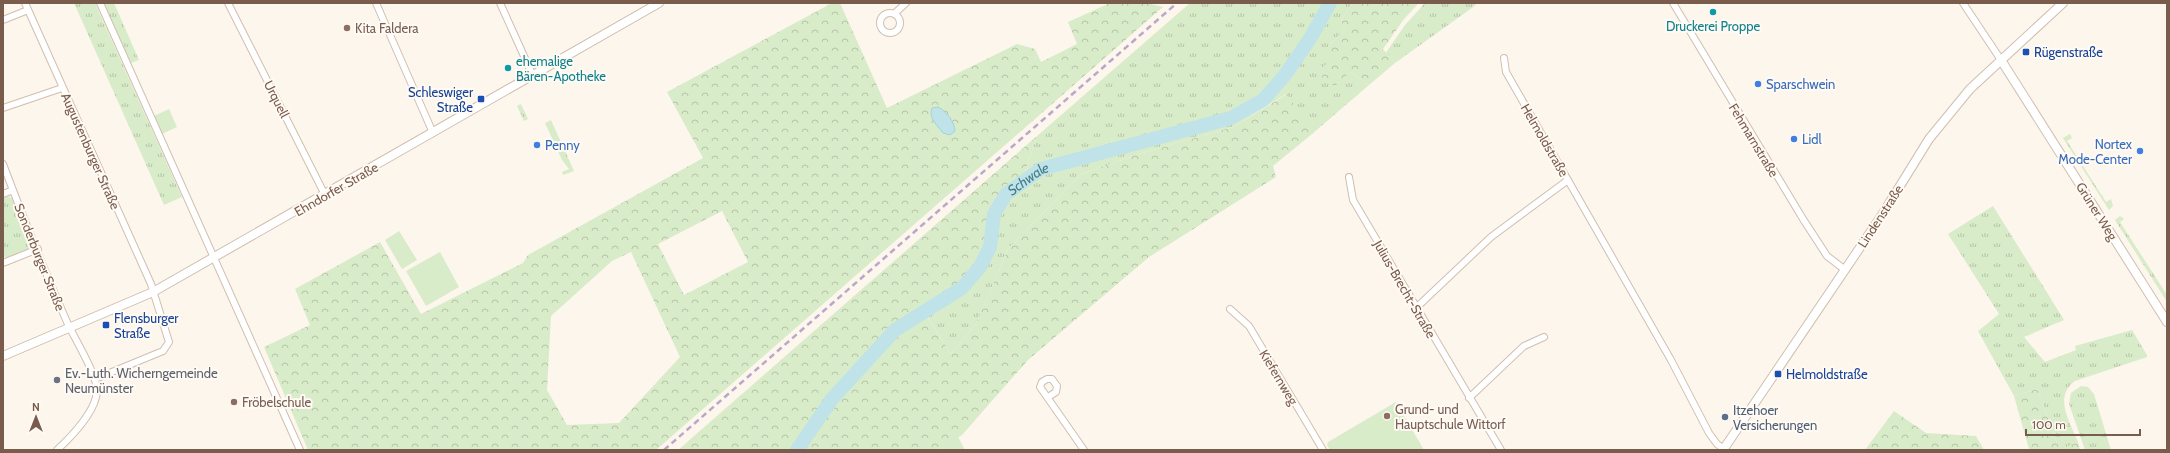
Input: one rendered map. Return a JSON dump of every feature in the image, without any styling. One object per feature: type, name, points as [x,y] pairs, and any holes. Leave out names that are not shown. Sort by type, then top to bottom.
[{"type":"street","name":"Augustenburger Straße","points":[[25,3],[154,292],[169,342],[163,351],[95,379]]},
{"type":"street","points":[[100,3],[300,450]]},
{"type":"street","name":"Urquell","points":[[228,3],[325,195]]},
{"type":"street","points":[[376,3],[433,133]]},
{"type":"street","points":[[500,3],[533,76]]},
{"type":"street","name":"Ehndorfer Straße","points":[[3,356],[154,292],[659,3]]},
{"type":"street","points":[[894,14],[906,3]]},
{"type":"street","name":"Fehmarnstraße","points":[[1673,3],[1803,219],[1827,256],[1844,269]]},
{"type":"street","points":[[1963,3],[2001,60]]},
{"type":"street","name":"Lindenstraße","points":[[1723,449],[1882,215],[1929,139],[1970,89],[2063,3]]},
{"type":"street","points":[[3,20],[28,10]]},
{"type":"street","name":"Helmoldstraße","points":[[1504,58],[1506,72],[1671,360],[1709,433],[1717,444],[1723,449]]},
{"type":"street","name":"Grüner Weg","points":[[2001,60],[2167,322]]},
{"type":"street","points":[[3,108],[62,88]]},
{"type":"street","name":"Sonderburger Straße","points":[[3,164],[70,328],[95,379]]},
{"type":"street","name":"Julius-Brecht-Straße","points":[[1349,177],[1353,200],[1501,450]]},
{"type":"street","points":[[1416,308],[1491,237],[1568,180]]},
{"type":"street","points":[[3,194],[13,190]]},
{"type":"street","points":[[3,263],[38,249]]},
{"type":"street","name":"Kiefernweg","points":[[1230,309],[1249,326],[1323,450]]},
{"type":"street","points":[[1469,398],[1524,346],[1544,337]]},
{"type":"street","points":[[57,450],[71,437],[93,404],[97,391],[95,379]]},
{"type":"street","points":[[1048,397],[1084,450]]},
{"type":"green space","points":[[74,3],[95,3],[182,197],[164,205]]},
{"type":"green space","points":[[104,3],[114,3],[139,60],[131,63]]},
{"type":"green space","points":[[832,3],[840,3],[887,108],[1017,44],[1035,49],[1041,62],[1077,44],[1068,22],[1110,3],[1147,3],[1163,7],[656,450],[308,450],[264,347],[310,325],[295,289],[380,242],[421,314],[523,263],[528,255],[703,158],[667,92]],"holes":[[[722,211],[748,262],[684,295],[658,244]],[[631,252],[680,357],[619,423],[567,425],[547,390],[551,316],[612,261]]]},
{"type":"green space","points":[[1190,3],[1352,3],[1341,21],[1345,30],[1328,46],[1350,72],[1369,85],[1312,134],[1286,94],[1233,127],[1139,154],[1081,174],[1008,249],[976,324],[951,354],[923,310],[990,247],[994,214],[1006,194],[1022,181],[1037,136]]},
{"type":"green space","points":[[1352,3],[1419,3],[1404,19],[1383,49],[1395,63],[1369,85],[1350,72],[1335,86],[1324,80],[1319,71],[1330,60],[1328,46],[1345,30],[1341,21]]},
{"type":"green space","points":[[1425,3],[1474,3],[1476,5],[1395,63],[1386,53],[1387,51],[1405,25]]},
{"type":"green space","points":[[1287,94],[1312,134],[1273,166],[1276,177],[1149,257],[1028,360],[962,435],[940,450],[678,450],[1037,136],[1022,181],[1006,194],[994,214],[990,247],[980,267],[962,288],[924,312],[951,354],[976,324],[1008,249],[1081,174],[1139,154],[1233,127]]},
{"type":"green space","points":[[521,104],[528,119],[524,121],[517,106]]},
{"type":"green space","points":[[169,109],[177,127],[162,134],[154,116]]},
{"type":"green space","points":[[551,120],[574,171],[563,175],[562,172],[569,169],[562,160],[545,123]]},
{"type":"green space","points":[[2070,134],[2072,138],[2067,141],[2106,202],[2111,199],[2113,206],[2109,210],[2063,138]]},
{"type":"green space","points":[[8,196],[13,199],[32,245],[28,250],[6,258],[3,256],[3,197]]},
{"type":"green space","points":[[1993,206],[2064,320],[2024,337],[2045,362],[2076,350],[2075,346],[2132,330],[2147,355],[2147,357],[2075,381],[2068,387],[2065,394],[2065,410],[2078,442],[2060,450],[2037,389],[2014,396],[1978,331],[1999,314],[1948,234]]},
{"type":"green space","points":[[2120,216],[2124,219],[2120,222],[2167,295],[2167,302],[2115,220]]},
{"type":"green space","points":[[399,231],[417,260],[402,269],[385,240]]},
{"type":"green space","points":[[440,252],[459,287],[426,306],[406,271]]},
{"type":"green space","points":[[2081,386],[2088,387],[2094,394],[2111,450],[2085,450],[2069,404],[2071,393]]},
{"type":"green space","points":[[2037,389],[2060,450],[2026,450],[2029,449],[2014,396]]},
{"type":"green space","name":"Grund- und Hauptschule Wittorf","points":[[1396,402],[1424,450],[1330,450],[1327,445],[1328,442]]},
{"type":"green space","points":[[1894,411],[1926,433],[1976,436],[1984,450],[1865,450]]},
{"type":"green space","points":[[958,437],[965,450],[940,450]]},
{"type":"green space","points":[[2078,442],[2080,450],[2060,450]]},
{"type":"water","points":[[938,107],[947,114],[955,128],[955,131],[950,135],[943,133],[932,118],[932,108]]},
{"type":"waterway","name":"Schwale","points":[[797,450],[832,399],[895,330],[962,288],[980,267],[990,247],[994,214],[1006,194],[1041,169],[1231,118],[1263,100],[1285,75],[1311,37],[1330,3]]},
{"type":"railway","points":[[664,450],[1177,3]]},
{"type":"place","name":"Druckerei Proppe","points":[[1713,12]]},
{"type":"place","name":"Kita Faldera","points":[[347,28]]},
{"type":"place","name":"Rügenstraße","points":[[2026,52]]},
{"type":"place","name":"ehemalige Bären-Apotheke","points":[[508,68]]},
{"type":"place","name":"Sparschwein","points":[[1758,84]]},
{"type":"place","name":"Schleswiger Straße","points":[[481,99]]},
{"type":"place","name":"Lidl","points":[[1794,139]]},
{"type":"place","name":"Penny","points":[[537,145]]},
{"type":"place","name":"Nortex Mode-Center","points":[[2140,151]]},
{"type":"place","name":"Flensburger Straße","points":[[106,325]]},
{"type":"place","name":"Helmoldstraße","points":[[1778,374]]},
{"type":"place","name":"Ev.-Luth. Wicherngemeinde Neumünster","points":[[57,380]]},
{"type":"place","name":"Fröbelschule","points":[[234,402]]},
{"type":"place","name":"Grund- und Hauptschule Wittorf","points":[[1387,416]]},
{"type":"place","name":"Itzehoer Versicherungen","points":[[1725,417]]}]
